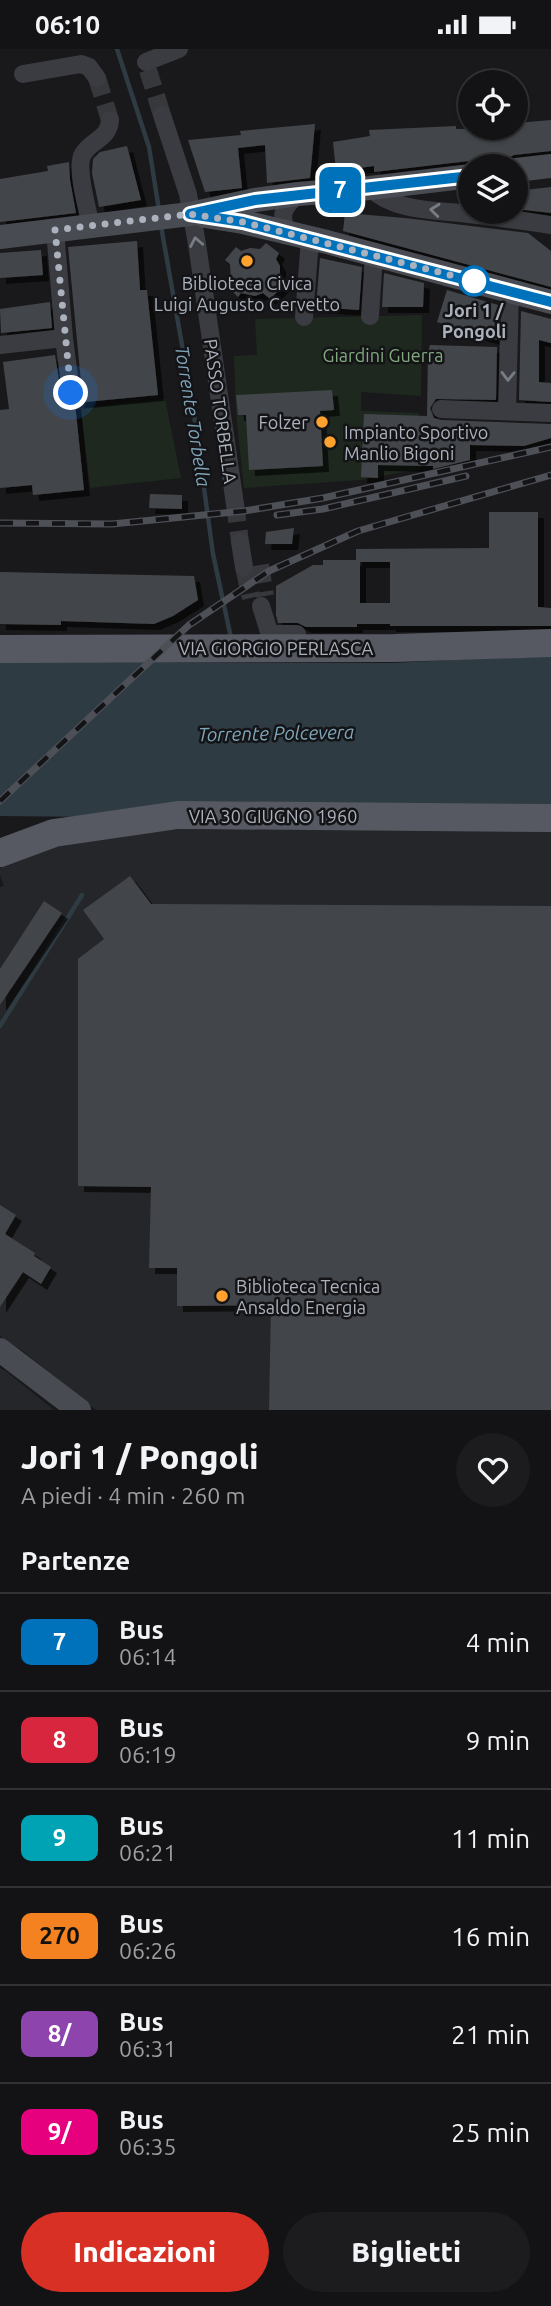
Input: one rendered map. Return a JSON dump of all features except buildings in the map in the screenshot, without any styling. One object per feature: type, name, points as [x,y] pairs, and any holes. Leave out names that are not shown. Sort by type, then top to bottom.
[{"type":"main road","points":[[528,169],[551,166]]},
{"type":"main road","points":[[0,237],[187,214],[249,211],[298,194],[458,178]]},
{"type":"main road","points":[[249,211],[300,236],[551,302]]},
{"type":"main road","name":"VIA GIORGIO PERLASCA","points":[[0,649],[394,648],[551,642]]},
{"type":"main road","name":"VIA 30 GIUGNO 1960","points":[[0,853],[54,833],[178,815],[551,818]]},
{"type":"main road","points":[[0,1350],[79,1410]]},
{"type":"street","points":[[145,60],[179,49]]},
{"type":"street","points":[[23,74],[81,64],[89,67],[97,78]]},
{"type":"street","name":"PASSO TORBELLA","points":[[162,115],[188,194],[187,214],[197,244],[235,504]]},
{"type":"street","points":[[91,226],[80,170],[81,160],[85,151],[106,134],[110,120]]},
{"type":"street","points":[[370,188],[384,199],[416,208],[551,225]]},
{"type":"street","points":[[298,194],[287,204],[283,213],[283,224],[300,236],[304,317]]},
{"type":"street","points":[[55,230],[71,393]]},
{"type":"street","points":[[370,316],[374,255]]},
{"type":"street","points":[[507,411],[510,291]]},
{"type":"street","points":[[0,345],[64,338]]},
{"type":"street","points":[[441,409],[551,413]]},
{"type":"street","points":[[259,600],[265,626],[274,634],[531,634],[551,642]]},
{"type":"shaded area","points":[[551,829],[551,1410],[96,1410],[0,1336],[0,887],[4,886],[0,868],[54,843],[172,830]]},
{"type":"shaded area","points":[[0,1368],[7,1372],[54,1410],[0,1410]]},
{"type":"green space","name":"Giardini Guerra","points":[[422,315],[421,396],[361,392],[361,411],[419,413],[421,469],[359,480],[244,488],[236,414],[234,356],[257,355],[255,319]]},
{"type":"green space","points":[[165,399],[181,478],[90,488],[81,408]]},
{"type":"water","name":"Torrente Polcevera","points":[[551,655],[551,805],[99,817],[0,816],[0,662],[393,663]]},
{"type":"waterway","name":"Torrente Torbella","points":[[117,49],[149,147],[159,210]]},
{"type":"waterway","name":"Torrente Torbella","points":[[161,226],[193,407],[213,554],[231,638]]},
{"type":"waterway","points":[[0,1026],[82,895]]},
{"type":"tunnel","points":[[148,70],[162,115]]},
{"type":"tunnel","points":[[97,78],[110,120]]},
{"type":"tunnel","points":[[235,504],[240,542]]},
{"type":"tunnel","points":[[260,565],[265,596]]},
{"type":"tunnel","points":[[244,567],[251,598]]},
{"type":"railway","points":[[0,523],[112,524],[244,511],[323,498],[551,447]]},
{"type":"railway","points":[[0,801],[189,625],[269,571],[358,531],[551,475]]},
{"type":"railway","points":[[277,515],[323,509],[466,476]]},
{"type":"bus line","name":"7","points":[[458,178],[298,194],[190,214],[243,222],[327,242],[551,302]]},
{"type":"place","name":"Biblioteca Civica Luigi Augusto Cervetto","points":[[247,261]]},
{"type":"place","name":"Jori 1 / Pongoli","points":[[474,281]]},
{"type":"place","name":"Folzer","points":[[322,422]]},
{"type":"place","name":"Impianto Sportivo Manlio Bigoni","points":[[330,442]]},
{"type":"place","name":"Biblioteca Tecnica Ansaldo Energia","points":[[222,1296]]},
{"type":"route","points":[[71,393],[55,230],[190,214],[243,222],[474,281]]}]
